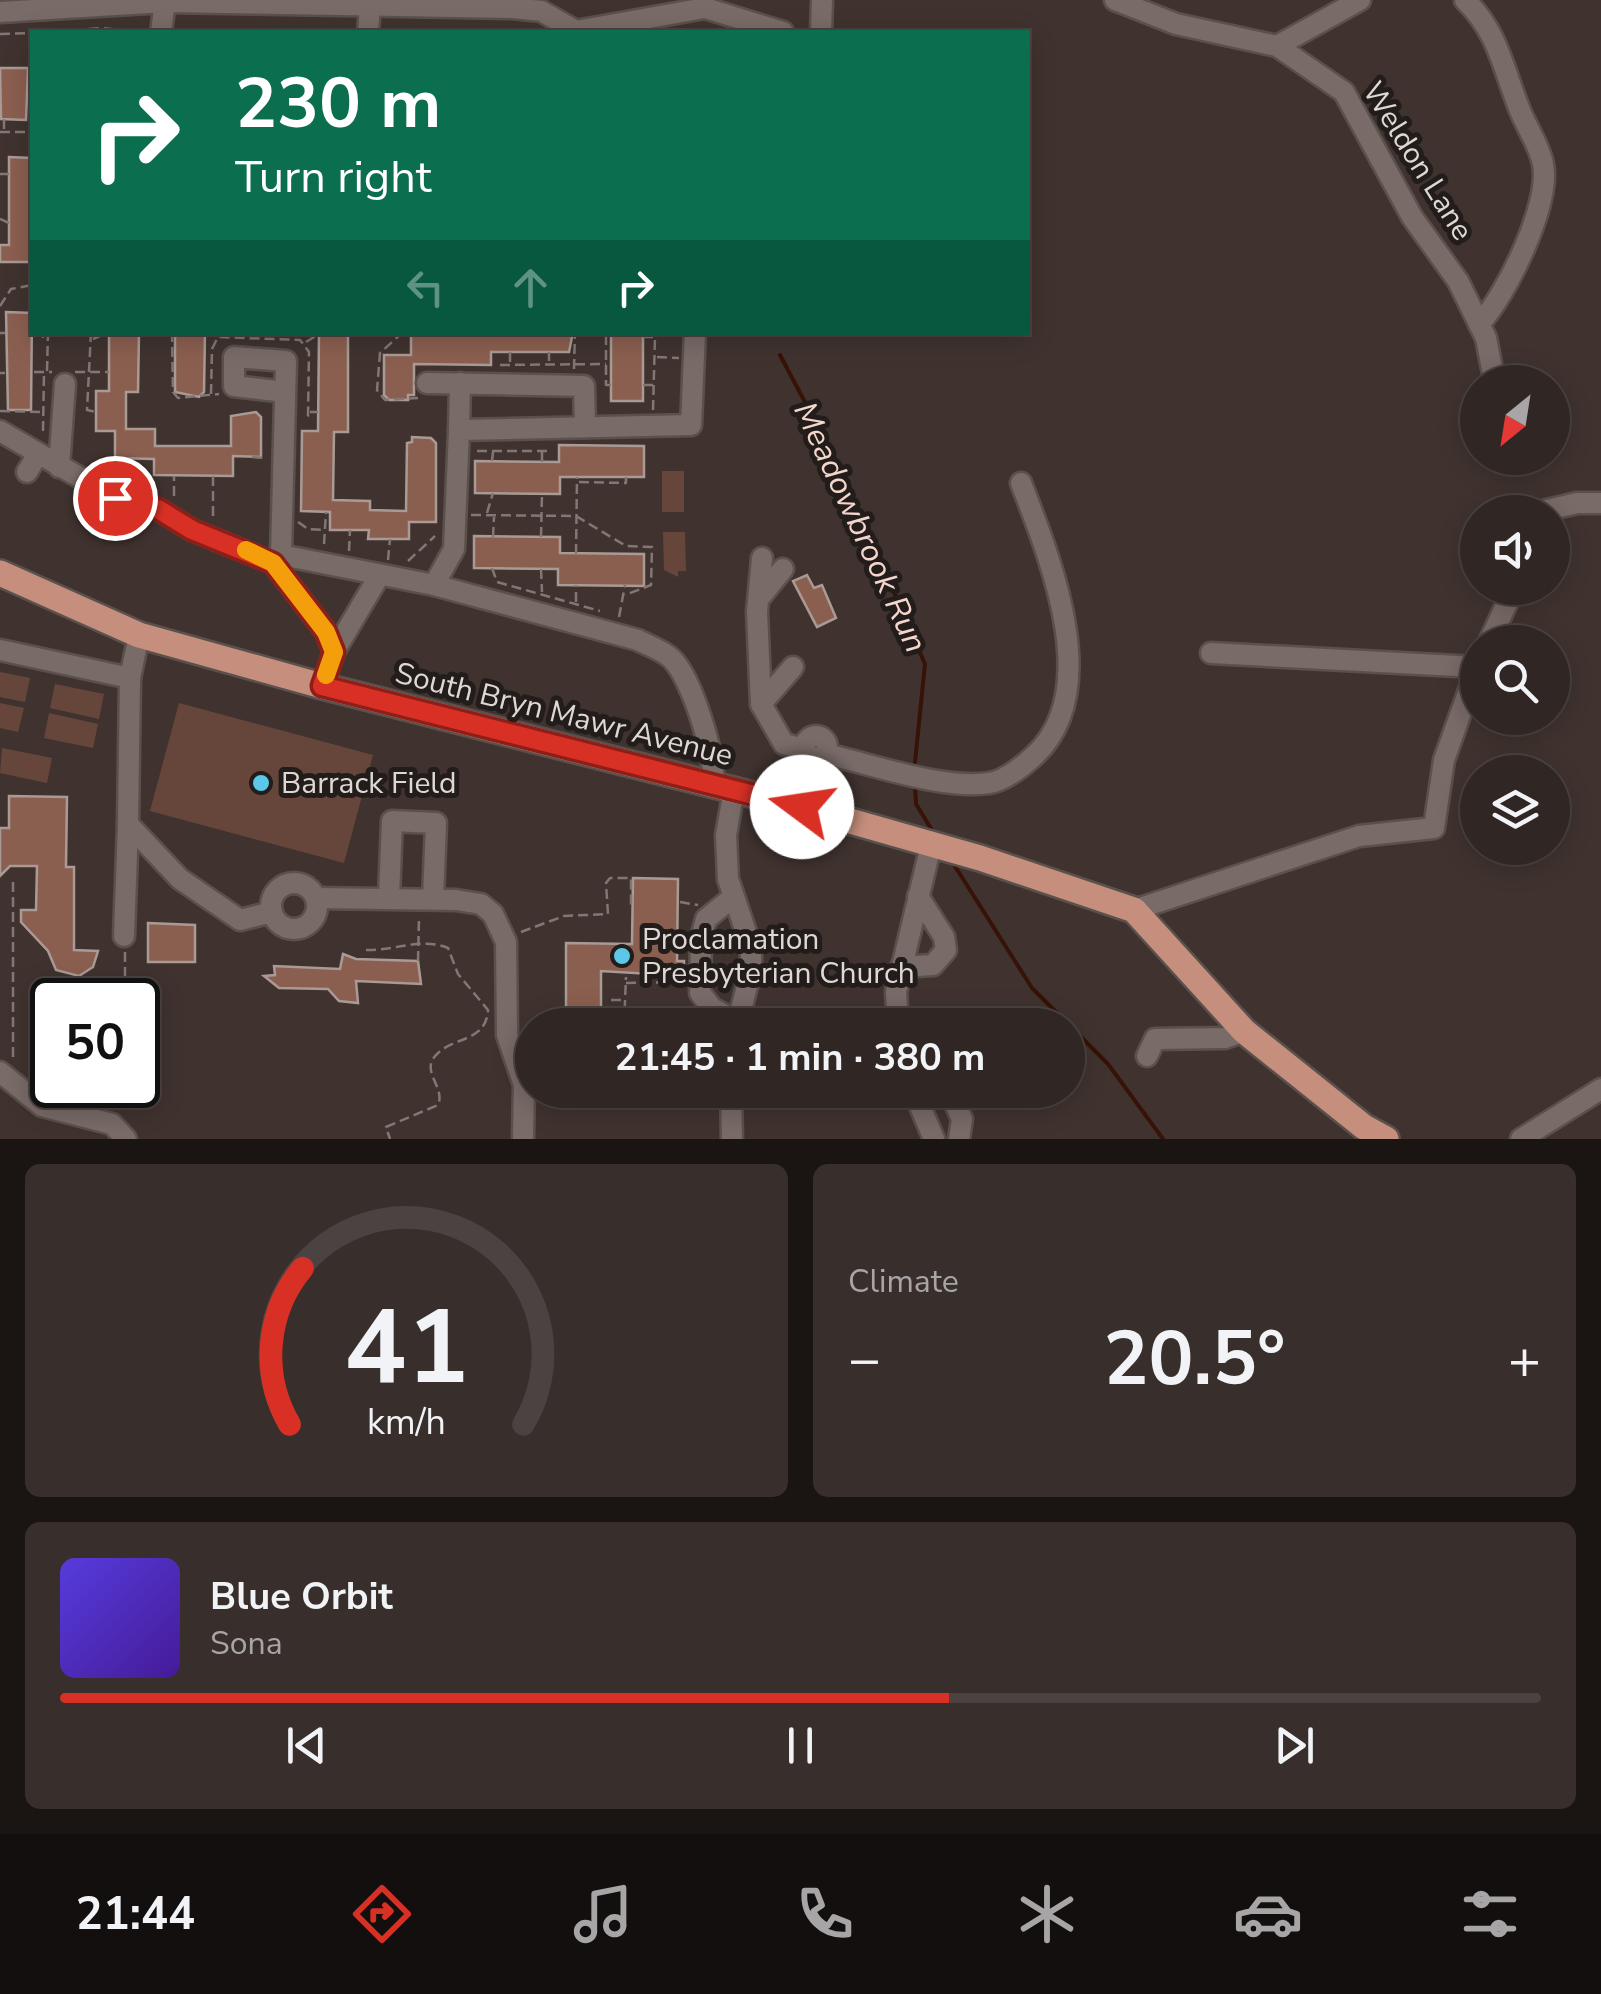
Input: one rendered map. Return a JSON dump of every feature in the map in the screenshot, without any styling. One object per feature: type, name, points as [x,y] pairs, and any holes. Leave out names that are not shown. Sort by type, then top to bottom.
[{"type":"main road","name":"South Bryn Mawr Avenue","points":[[0,574],[138,635],[322,686],[802,807],[980,858],[1134,910],[1244,1031],[1369,1135]]},
{"type":"street","points":[[821,30],[822,0]]},
{"type":"street","name":"Weldon Lane","points":[[1115,0],[1176,24],[1277,46],[1344,92],[1412,217],[1458,281],[1479,324],[1490,365]]},
{"type":"street","points":[[1277,46],[1360,0]]},
{"type":"street","points":[[1466,0],[1503,56],[1519,108],[1544,165],[1544,189],[1534,220],[1496,307],[1479,324]]},
{"type":"street","points":[[161,30],[165,2]]},
{"type":"street","points":[[0,12],[165,2],[514,8],[541,11],[573,30]]},
{"type":"street","points":[[368,30],[370,5]]},
{"type":"street","points":[[587,30],[705,8],[777,30]]},
{"type":"street","points":[[459,430],[691,426],[695,335]]},
{"type":"street","points":[[434,586],[454,549],[460,383]]},
{"type":"street","points":[[423,390],[460,383],[584,386],[584,427]]},
{"type":"street","points":[[42,462],[65,384]]},
{"type":"street","points":[[285,392],[277,559],[326,632],[334,652]]},
{"type":"street","points":[[0,431],[42,462],[115,498],[277,559],[377,567],[434,586],[618,626],[668,654],[679,667],[724,788],[732,898],[751,948],[751,970],[741,1008]]},
{"type":"street","points":[[762,558],[758,602],[760,704],[784,744],[961,784],[994,783],[1023,766],[1045,746],[1062,714],[1067,668],[1059,583],[1021,483]]},
{"type":"street","points":[[1570,505],[1601,503]]},
{"type":"street","points":[[322,686],[334,652],[377,567]]},
{"type":"street","points":[[758,602],[784,569]]},
{"type":"street","points":[[124,936],[130,678],[138,635]]},
{"type":"street","points":[[0,650],[130,678]]},
{"type":"street","points":[[1210,653],[1460,665]]},
{"type":"street","points":[[760,704],[794,667]]},
{"type":"street","points":[[1134,910],[1359,836],[1434,828],[1444,760],[1460,714]]},
{"type":"street","points":[[802,807],[814,753]]},
{"type":"street","points":[[389,898],[392,821],[436,823],[426,899]]},
{"type":"street","points":[[128,824],[180,878],[240,920],[272,912]]},
{"type":"street","points":[[899,1008],[901,967],[935,846]]},
{"type":"street","points":[[316,898],[314,920],[302,928],[286,928],[272,912],[273,896],[284,886],[299,884],[316,898],[426,899],[480,904],[494,914],[505,938],[508,1035],[524,1085],[522,1139]]},
{"type":"street","points":[[901,967],[934,966],[946,950],[944,937],[918,896]]},
{"type":"street","points":[[712,1008],[700,993],[706,919],[732,898]]},
{"type":"street","points":[[1146,1056],[1155,1039],[1225,1038],[1244,1031]]},
{"type":"street","points":[[6,1079],[42,1106],[112,1124],[126,1139]]},
{"type":"street","points":[[1521,1139],[1601,1089]]},
{"type":"street","points":[[731,1108],[732,1139]]},
{"type":"street","points":[[921,1108],[934,1139]]},
{"type":"street","points":[[957,1108],[962,1118],[959,1139]]},
{"type":"path","points":[[0,34],[30,33]]},
{"type":"path","points":[[4,120],[2,132],[30,132]]},
{"type":"path","points":[[0,174],[9,174]]},
{"type":"path","points":[[0,219],[9,224]]},
{"type":"path","points":[[0,306],[12,289],[30,285]]},
{"type":"path","points":[[40,335],[47,338]]},
{"type":"path","points":[[42,462],[48,335]]},
{"type":"path","points":[[91,335],[87,410],[96,412]]},
{"type":"path","points":[[91,340],[102,335]]},
{"type":"path","points":[[172,335],[173,392],[178,398],[211,394]]},
{"type":"path","points":[[209,335],[218,337]]},
{"type":"path","points":[[300,335],[300,340]]},
{"type":"path","points":[[306,344],[318,335]]},
{"type":"path","points":[[400,335],[380,352],[377,390],[385,400],[423,390]]},
{"type":"path","points":[[574,335],[574,386]]},
{"type":"path","points":[[611,336],[606,336],[606,385],[611,386]]},
{"type":"path","points":[[644,337],[655,337],[654,427]]},
{"type":"path","points":[[510,352],[510,363]]},
{"type":"path","points":[[549,352],[549,362]]},
{"type":"path","points":[[655,357],[694,358]]},
{"type":"path","points":[[204,372],[212,372]]},
{"type":"path","points":[[309,373],[318,373]]},
{"type":"path","points":[[643,385],[655,385]]},
{"type":"path","points":[[0,412],[44,412]]},
{"type":"path","points":[[308,412],[318,412]]},
{"type":"path","points":[[476,451],[549,451]]},
{"type":"path","points":[[492,462],[493,451]]},
{"type":"path","points":[[542,451],[542,462]]},
{"type":"path","points":[[252,456],[269,458]]},
{"type":"path","points":[[134,502],[136,458]]},
{"type":"path","points":[[174,476],[174,498]]},
{"type":"path","points":[[213,476],[214,521]]},
{"type":"path","points":[[576,554],[577,479],[626,483],[626,477]]},
{"type":"path","points":[[168,494],[184,506]]},
{"type":"path","points":[[486,515],[493,494]]},
{"type":"path","points":[[542,494],[542,537]]},
{"type":"path","points":[[326,512],[324,546],[362,555]]},
{"type":"path","points":[[456,515],[576,516],[626,546],[652,547],[651,585],[625,595]]},
{"type":"path","points":[[493,536],[494,515]]},
{"type":"path","points":[[349,552],[350,530]]},
{"type":"path","points":[[404,565],[437,534]]},
{"type":"path","points":[[377,567],[388,561],[390,539]]},
{"type":"path","points":[[625,554],[626,546]]},
{"type":"path","points":[[492,568],[498,582],[576,604],[618,626],[625,586]]},
{"type":"path","points":[[542,568],[542,594]]},
{"type":"path","points":[[576,586],[576,604]]},
{"type":"path","points":[[505,938],[564,916],[602,918],[608,914],[606,883],[610,878],[632,878],[631,906]]},
{"type":"path","points":[[6,1079],[14,879]]},
{"type":"path","points":[[418,961],[426,899]]},
{"type":"path","points":[[124,936],[125,978]]},
{"type":"path","points":[[366,950],[441,945],[453,952],[458,974],[488,1010],[488,1020],[477,1034],[437,1053],[430,1072],[441,1098],[426,1113],[386,1128],[390,1139]]},
{"type":"path","points":[[625,1008],[626,980],[700,984]]},
{"type":"path","points":[[611,1000],[626,1000]]},
{"type":"shaded area","points":[[662,471],[684,471],[684,512],[662,512]]},
{"type":"shaded area","points":[[663,532],[685,532],[686,571],[678,571],[678,577],[664,570]]},
{"type":"shaded area","points":[[0,672],[30,678],[25,702],[0,697]]},
{"type":"shaded area","points":[[55,684],[104,694],[99,719],[50,708]]},
{"type":"shaded area","points":[[0,703],[24,708],[18,732],[0,728]]},
{"type":"shaded area","name":"Barrack Field","points":[[179,703],[373,755],[344,863],[150,811]]},
{"type":"shaded area","points":[[49,713],[98,724],[93,748],[44,738]]},
{"type":"shaded area","points":[[2,748],[52,758],[47,783],[0,773]]},
{"type":"building","points":[[0,68],[28,68],[26,120],[1,119]]},
{"type":"building","points":[[9,157],[30,158],[30,262],[0,262],[0,245],[9,245]]},
{"type":"building","points":[[6,312],[30,313],[31,410],[8,410]]},
{"type":"building","points":[[109,335],[139,335],[138,392],[126,392],[126,429],[155,429],[155,446],[231,446],[231,416],[256,412],[261,417],[261,457],[233,456],[233,476],[154,475],[154,459],[115,458],[115,431],[96,431],[96,391],[109,391]]},
{"type":"building","points":[[175,335],[205,335],[204,392],[199,397],[175,392]]},
{"type":"building","points":[[319,335],[348,335],[348,432],[334,432],[333,500],[370,501],[370,510],[406,511],[407,443],[412,442],[412,437],[431,438],[436,443],[436,522],[409,522],[409,539],[368,539],[369,530],[330,530],[330,512],[301,511],[302,431],[318,431]]},
{"type":"building","points":[[411,335],[572,335],[569,352],[491,352],[491,365],[414,364],[414,395],[408,395],[408,400],[389,400],[384,395],[384,355],[411,355]]},
{"type":"building","points":[[611,335],[643,335],[643,401],[611,401]]},
{"type":"building","points":[[559,445],[644,446],[644,477],[560,477],[560,494],[475,493],[475,461],[559,462]]},
{"type":"building","points":[[474,536],[560,537],[560,553],[644,554],[644,586],[558,585],[558,569],[474,568]]},
{"type":"building","points":[[807,575],[814,588],[822,585],[836,618],[817,627],[793,581]]},
{"type":"building","points":[[9,796],[67,797],[66,867],[74,867],[74,950],[98,951],[93,967],[79,976],[56,970],[48,951],[21,922],[21,910],[36,910],[37,866],[10,866],[0,876],[0,828],[9,828]]},
{"type":"building","name":"Proclamation Presbyterian Church","points":[[633,878],[678,879],[677,961],[684,961],[684,976],[601,971],[601,1008],[566,1008],[566,943],[632,944]]},
{"type":"building","points":[[148,923],[195,925],[195,962],[148,962]]},
{"type":"building","points":[[343,954],[356,959],[418,961],[421,984],[356,981],[358,1003],[339,1001],[328,989],[279,988],[264,976],[275,975],[274,966],[340,969]]},
{"type":"waterway","name":"Meadowbrook Run","points":[[780,355],[841,470],[925,664],[915,762]]},
{"type":"waterway","name":"Meadowbrook Run","points":[[915,786],[916,804],[935,835]]},
{"type":"waterway","name":"Meadowbrook Run","points":[[951,860],[1032,988],[1108,1064],[1163,1139]]},
{"type":"slow traffic","points":[[246,550],[273,563],[326,632],[334,652],[326,675]]},
{"type":"place","name":"Barrack Field","points":[[261,783]]},
{"type":"place","name":"Proclamation Presbyterian Church","points":[[622,956]]},
{"type":"route","points":[[115,498],[158,509],[192,530],[273,563],[326,632],[334,652],[322,686],[802,807]]}]
